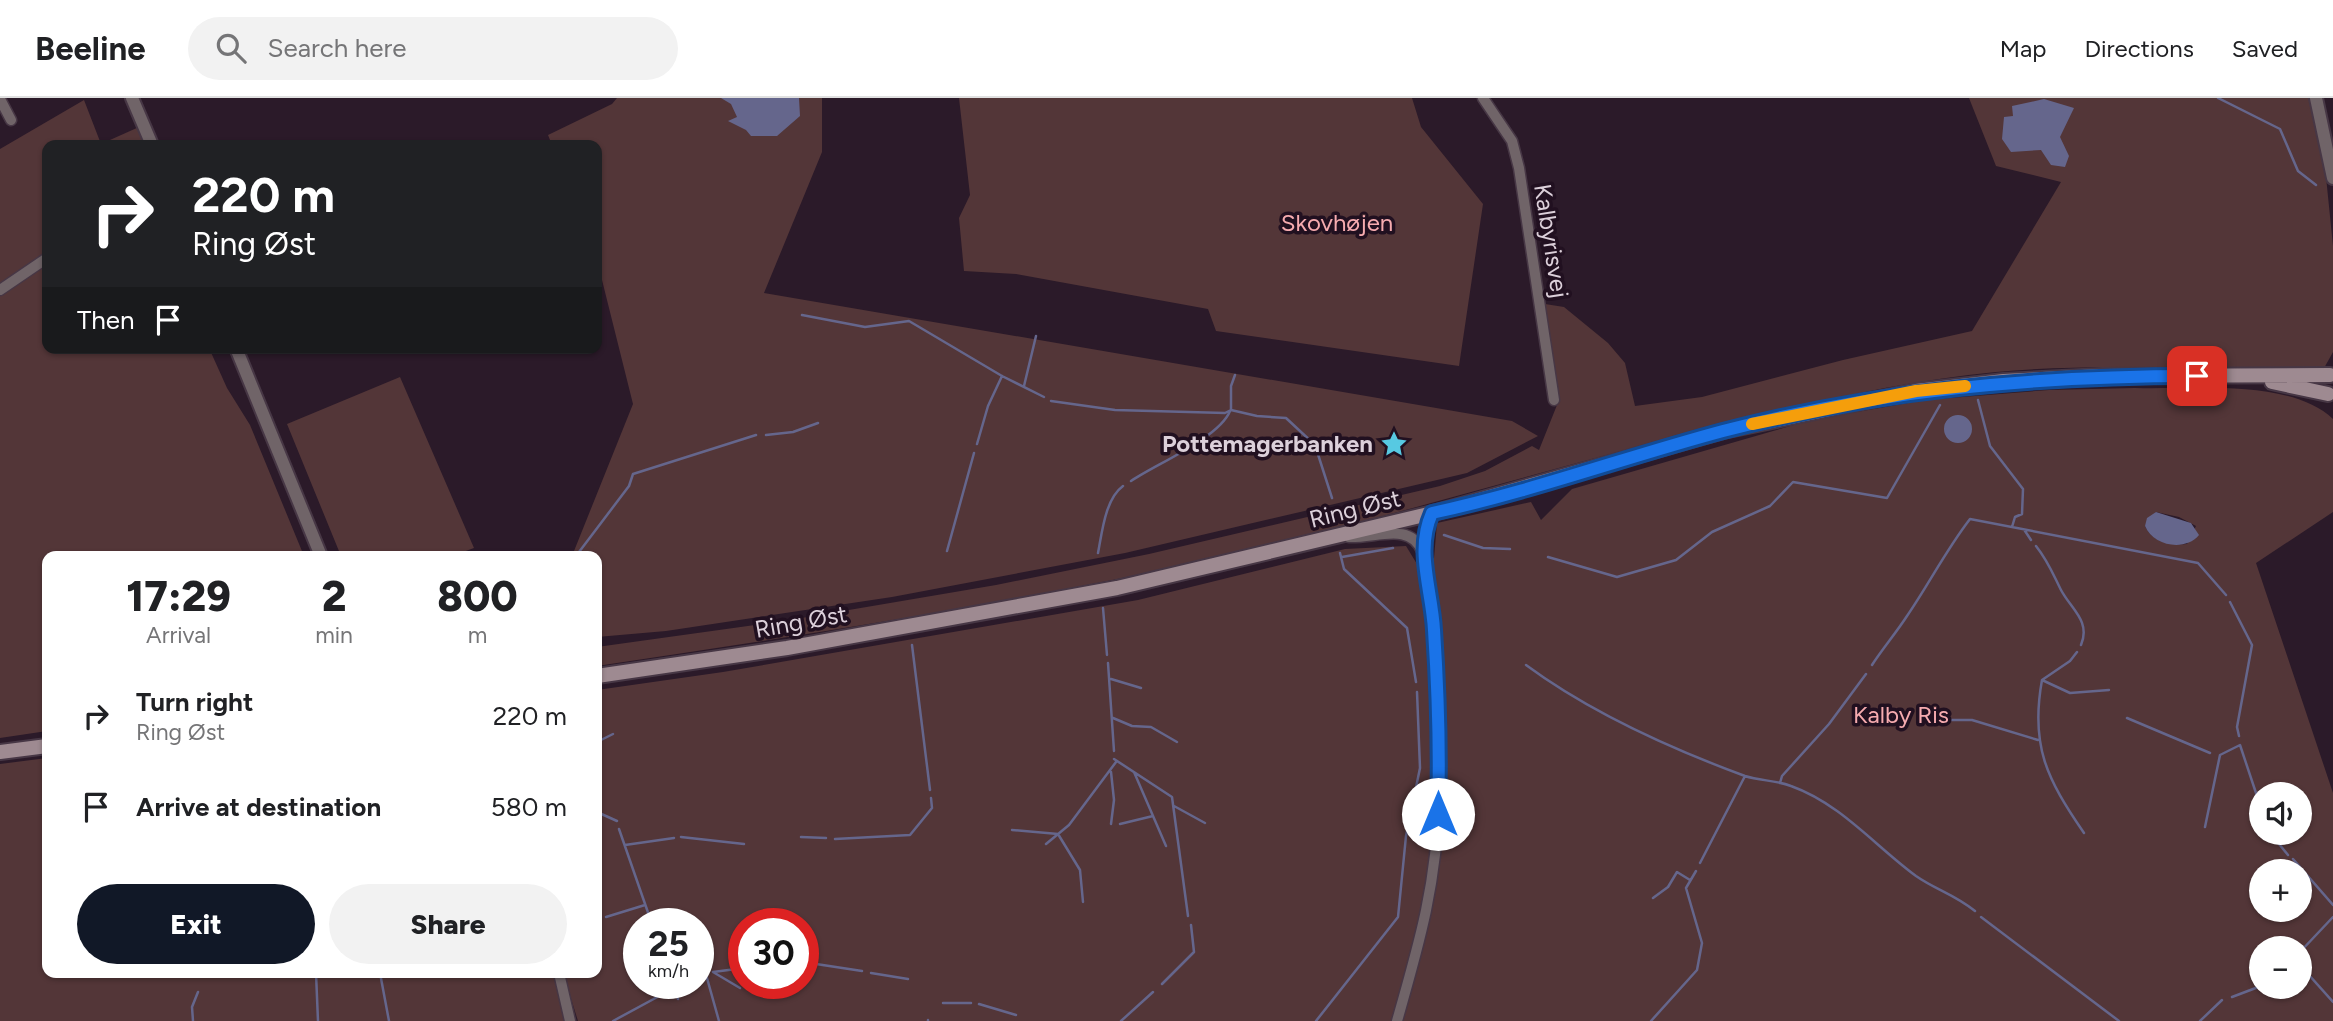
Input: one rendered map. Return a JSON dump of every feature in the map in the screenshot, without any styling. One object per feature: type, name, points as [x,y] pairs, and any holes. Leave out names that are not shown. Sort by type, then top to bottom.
[{"type":"main road","name":"Ring Øst","points":[[602,675],[787,649],[1104,590],[1432,513],[1723,431],[1916,391],[2004,381],[2102,376],[2246,377],[2331,372]]},
{"type":"main road","points":[[2330,399],[2331,372]]},
{"type":"main road","name":"Ring Øst","points":[[2246,377],[2330,399]]},
{"type":"main road","points":[[0,751],[42,747]]},
{"type":"street","points":[[132,98],[150,140]]},
{"type":"street","name":"Kalbyrisvej","points":[[1483,98],[1512,141],[1519,168],[1554,400]]},
{"type":"street","points":[[2316,98],[2333,178]]},
{"type":"street","points":[[0,99],[11,120]]},
{"type":"street","points":[[0,290],[42,261]]},
{"type":"street","points":[[238,354],[319,551]]},
{"type":"street","points":[[1397,1021],[1426,919],[1437,854],[1434,626],[1423,536],[1432,513]]},
{"type":"street","points":[[1340,536],[1368,538],[1406,533],[1416,538],[1424,555]]},
{"type":"street","points":[[560,978],[570,1021]]},
{"type":"green space","points":[[617,98],[822,98],[822,152],[764,293],[1512,421],[1538,436],[1467,473],[1125,553],[892,597],[666,631],[602,637],[602,551],[574,551],[633,404],[602,280],[602,140],[550,140],[548,135],[612,104]]},
{"type":"green space","name":"Skovhøjen","points":[[959,98],[1412,98],[1421,127],[1483,204],[1459,366],[1216,331],[1208,309],[1016,274],[964,271],[959,218],[970,195]]},
{"type":"green space","points":[[1969,98],[2311,98],[2324,157],[2333,246],[2333,352],[2323,370],[2037,369],[1926,381],[1753,417],[1229,555],[959,609],[602,665],[602,646],[790,620],[996,585],[1149,554],[1440,486],[1485,471],[1532,446],[1539,450],[1559,400],[1545,304],[1564,307],[1608,343],[1625,363],[1635,406],[1702,397],[1843,360],[1972,331],[2061,182],[1996,166]]},
{"type":"green space","points":[[84,100],[99,140],[42,140],[42,257],[0,284],[0,149]]},
{"type":"green space","points":[[139,127],[145,140],[110,140]]},
{"type":"green space","points":[[42,267],[42,354],[212,354],[227,388],[250,425],[302,551],[42,551],[42,732],[0,738],[0,296]]},
{"type":"green space","points":[[400,377],[474,548],[466,551],[339,551],[287,424]]},
{"type":"green space","name":"Kalby Ris","points":[[2135,388],[2211,388],[2266,392],[2292,397],[2314,406],[2333,419],[2333,512],[2256,563],[2333,793],[2333,1021],[578,1021],[565,978],[602,978],[602,689],[723,672],[1138,600],[1345,549],[1406,546],[1417,564],[1434,558],[1437,523],[1531,502],[1541,520],[1572,489],[1811,420],[1925,400],[2049,390]],"holes":[[[2156,512],[2179,517],[2196,526],[2187,544],[2168,543],[2157,539],[2145,526]]]},
{"type":"green space","points":[[42,759],[42,978],[554,978],[564,1021],[0,1021],[0,764]]},
{"type":"water","points":[[721,98],[799,98],[800,116],[777,136],[751,136],[746,130],[728,121],[737,117],[731,104]]},
{"type":"water","points":[[2044,99],[2074,108],[2060,137],[2069,156],[2065,167],[2051,165],[2041,150],[2011,152],[2002,139],[2004,117],[2013,116],[2012,106]]},
{"type":"water","points":[[1958,415],[1968,419],[1972,429],[1968,439],[1958,443],[1948,439],[1944,429],[1948,419]]},
{"type":"water","points":[[2156,512],[2191,523],[2199,535],[2186,544],[2162,542],[2149,533],[2145,526],[2147,518]]},
{"type":"waterway","points":[[2218,98],[2280,129],[2298,171],[2316,185]]},
{"type":"waterway","points":[[802,315],[865,327],[909,321],[1002,376],[1044,397]]},
{"type":"waterway","points":[[1024,386],[1036,336]]},
{"type":"waterway","points":[[1235,375],[1231,386],[1231,410],[1257,416],[1286,418],[1315,445],[1332,498]]},
{"type":"waterway","points":[[977,444],[988,406],[1002,376]]},
{"type":"waterway","points":[[1978,400],[1990,446],[2023,489],[2022,514],[2015,517],[2012,527]]},
{"type":"waterway","points":[[1051,401],[1115,410],[1225,413],[1231,410]]},
{"type":"waterway","points":[[1548,557],[1617,577],[1676,560],[1712,532],[1770,506],[1793,482],[1887,498],[1940,405]]},
{"type":"waterway","points":[[1131,481],[1200,441],[1224,421],[1230,411]]},
{"type":"waterway","points":[[766,435],[793,432],[818,423]]},
{"type":"waterway","points":[[580,551],[629,486],[633,474],[756,435]]},
{"type":"waterway","points":[[947,551],[974,453]]},
{"type":"waterway","points":[[1098,553],[1108,508],[1123,486]]},
{"type":"waterway","points":[[1872,665],[1970,519],[2198,563],[2226,595]]},
{"type":"waterway","points":[[2025,531],[2031,540]]},
{"type":"waterway","points":[[1444,535],[1483,548],[1510,549]]},
{"type":"waterway","points":[[2036,546],[2082,622],[2084,629],[2081,645]]},
{"type":"waterway","points":[[1342,557],[1393,548]]},
{"type":"waterway","points":[[1340,553],[1344,569],[1407,628],[1416,682]]},
{"type":"waterway","points":[[2230,602],[2252,645],[2237,727],[2239,736]]},
{"type":"waterway","points":[[1103,608],[1107,655]]},
{"type":"waterway","points":[[912,645],[930,790]]},
{"type":"waterway","points":[[2077,652],[2070,661],[2042,680],[2038,724],[2040,743],[2051,778],[2084,833]]},
{"type":"waterway","points":[[1108,663],[1114,751]]},
{"type":"waterway","points":[[1526,665],[1577,699],[1659,741],[1745,776],[1785,784],[1826,803],[1916,876],[1975,911]]},
{"type":"waterway","points":[[1780,783],[1782,776],[1829,724],[1866,674]]},
{"type":"waterway","points":[[1111,679],[1141,688]]},
{"type":"waterway","points":[[2042,680],[2070,693],[2109,690]]},
{"type":"waterway","points":[[1316,1021],[1398,917],[1406,836],[1420,768],[1417,692]]},
{"type":"waterway","points":[[1113,718],[1132,726],[1151,727],[1177,742]]},
{"type":"waterway","points":[[2127,718],[2210,753]]},
{"type":"waterway","points":[[1939,720],[1972,720],[2038,740]]},
{"type":"waterway","points":[[602,740],[613,734]]},
{"type":"waterway","points":[[2205,827],[2220,755],[2240,745],[2252,782]]},
{"type":"waterway","points":[[1114,759],[1172,797],[1188,916]]},
{"type":"waterway","points":[[1046,844],[1069,825],[1116,762]]},
{"type":"waterway","points":[[1111,772],[1114,800],[1111,824]]},
{"type":"waterway","points":[[1134,772],[1166,846]]},
{"type":"waterway","points":[[1700,863],[1745,776]]},
{"type":"waterway","points":[[835,839],[910,835],[932,808],[931,798]]},
{"type":"waterway","points":[[1174,806],[1205,823]]},
{"type":"waterway","points":[[602,814],[617,821]]},
{"type":"waterway","points":[[1120,824],[1153,816]]},
{"type":"waterway","points":[[619,829],[646,908]]},
{"type":"waterway","points":[[1012,830],[1058,834],[1080,870],[1083,902]]},
{"type":"waterway","points":[[681,837],[744,844]]},
{"type":"waterway","points":[[801,837],[826,838]]},
{"type":"waterway","points":[[625,845],[674,838]]},
{"type":"waterway","points":[[2280,845],[2288,855]]},
{"type":"waterway","points":[[1651,1021],[1697,970],[1702,943],[1686,888],[1696,871]]},
{"type":"waterway","points":[[1653,898],[1668,887],[1677,872],[1690,880]]},
{"type":"waterway","points":[[2312,881],[2333,905]]},
{"type":"waterway","points":[[606,917],[645,905]]},
{"type":"waterway","points":[[1981,917],[2119,1021]]},
{"type":"waterway","points":[[2312,939],[2333,917]]},
{"type":"waterway","points":[[1162,984],[1194,952],[1191,925]]},
{"type":"waterway","points":[[819,964],[862,971]]},
{"type":"waterway","points":[[714,972],[728,970]]},
{"type":"waterway","points":[[714,973],[728,981]]},
{"type":"waterway","points":[[871,973],[908,979]]},
{"type":"waterway","points":[[316,978],[318,1021]]},
{"type":"waterway","points":[[381,978],[389,1021]]},
{"type":"waterway","points":[[2312,978],[2333,1002]]},
{"type":"waterway","points":[[2232,997],[2249,991]]},
{"type":"waterway","points":[[193,1021],[192,1007],[198,992]]},
{"type":"waterway","points":[[1121,1021],[1153,992]]},
{"type":"waterway","points":[[613,1021],[654,999]]},
{"type":"waterway","points":[[713,999],[719,1021]]},
{"type":"waterway","points":[[2200,1021],[2222,1000]]},
{"type":"waterway","points":[[943,1003],[971,1003]]},
{"type":"waterway","points":[[979,1004],[1016,1015]]},
{"type":"slow traffic","points":[[1752,424],[1916,391],[1965,386]]},
{"type":"place","name":"Pottemagerbanken","points":[[1394,444]]},
{"type":"route","points":[[1438,814],[1434,626],[1423,536],[1432,513],[1723,431],[1804,412],[1916,391],[2056,378],[2197,376]]}]
